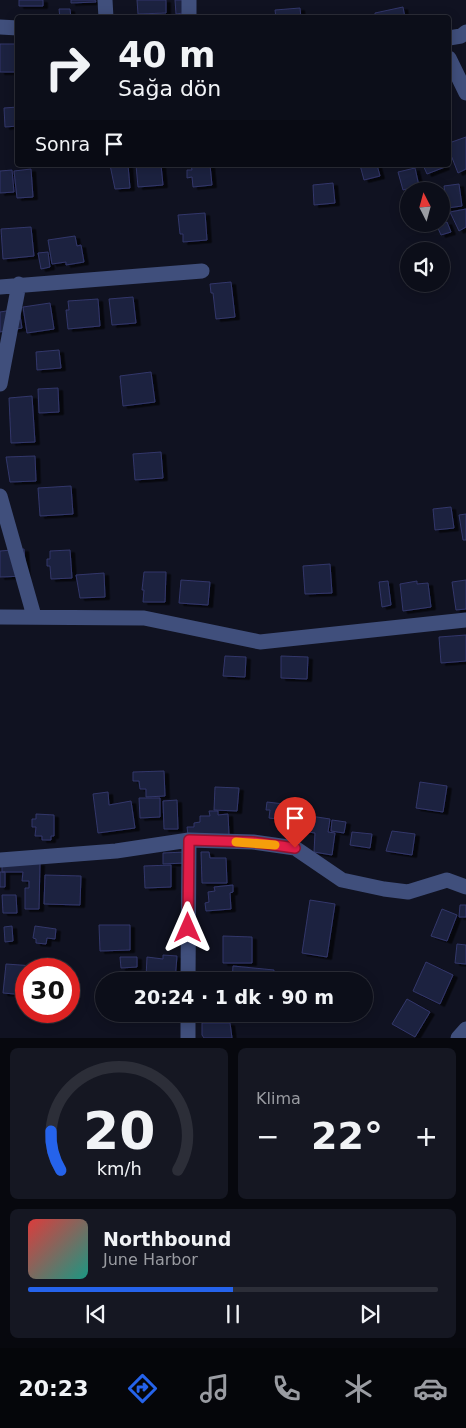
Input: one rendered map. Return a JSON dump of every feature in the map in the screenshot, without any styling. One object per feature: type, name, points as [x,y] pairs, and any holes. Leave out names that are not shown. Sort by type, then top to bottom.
[{"type":"street","points":[[106,0],[106,15]]},
{"type":"street","points":[[189,0],[189,15]]},
{"type":"street","points":[[0,27],[15,28]]},
{"type":"street","points":[[451,38],[461,36],[466,32]]},
{"type":"street","points":[[451,62],[466,93]]},
{"type":"street","points":[[0,287],[202,271]]},
{"type":"street","points":[[0,384],[19,284]]},
{"type":"street","points":[[0,496],[34,616]]},
{"type":"street","points":[[0,617],[144,618],[260,642],[466,620]]},
{"type":"street","points":[[0,860],[116,851],[189,840],[253,842],[295,848],[342,880],[384,889],[408,892],[447,880],[466,887]]},
{"type":"street","points":[[188,972],[189,840]]},
{"type":"street","points":[[188,1022],[188,1038]]},
{"type":"street","points":[[458,1038],[466,1029]]},
{"type":"building","points":[[19,0],[43,0],[43,6],[19,6]]},
{"type":"building","points":[[71,0],[95,0],[96,2],[71,3]]},
{"type":"building","points":[[137,0],[166,0],[166,13],[138,14]]},
{"type":"building","points":[[175,0],[183,0],[183,13],[176,14]]},
{"type":"building","points":[[403,7],[404,15],[375,15],[375,13]]},
{"type":"building","points":[[300,8],[301,15],[276,15],[275,10]]},
{"type":"building","points":[[59,9],[70,9],[71,15],[60,15]]},
{"type":"building","points":[[0,44],[15,44],[15,72],[0,72]]},
{"type":"building","points":[[15,107],[15,126],[5,127],[4,108]]},
{"type":"building","points":[[466,137],[466,169],[458,173],[451,155],[451,142]]},
{"type":"building","points":[[110,167],[128,167],[130,188],[115,189]]},
{"type":"building","points":[[136,167],[161,167],[163,185],[138,187]]},
{"type":"building","points":[[191,167],[210,167],[212,185],[193,187],[192,177],[187,178],[187,170],[192,170]]},
{"type":"building","points":[[361,167],[378,167],[380,176],[364,180]]},
{"type":"building","points":[[424,167],[445,167],[427,174]]},
{"type":"building","points":[[415,168],[418,182],[401,182],[398,172]]},
{"type":"building","points":[[31,169],[33,197],[17,198],[14,171]]},
{"type":"building","points":[[12,170],[14,192],[0,193],[0,171]]},
{"type":"building","points":[[333,183],[335,203],[314,205],[313,185]]},
{"type":"building","points":[[459,184],[462,206],[450,208],[450,185]]},
{"type":"building","points":[[466,209],[466,227],[459,231],[450,212]]},
{"type":"building","points":[[205,213],[207,240],[183,242],[178,215]]},
{"type":"building","points":[[31,227],[34,256],[3,259],[1,229]]},
{"type":"building","points":[[450,230],[451,232],[441,235],[440,232],[450,232]]},
{"type":"building","points":[[75,236],[77,246],[81,245],[84,262],[66,265],[66,262],[52,264],[48,240]]},
{"type":"building","points":[[48,252],[50,267],[41,269],[38,253]]},
{"type":"building","points":[[231,282],[235,317],[216,319],[210,284]]},
{"type":"building","points":[[133,297],[136,323],[112,325],[109,299]]},
{"type":"building","points":[[98,299],[100,326],[68,329],[66,310],[69,310],[68,301]]},
{"type":"building","points":[[50,303],[54,329],[27,333],[23,307]]},
{"type":"building","points":[[19,309],[22,328],[0,332],[0,312]]},
{"type":"building","points":[[59,350],[61,368],[37,370],[36,352]]},
{"type":"building","points":[[151,372],[155,402],[123,406],[120,376]]},
{"type":"building","points":[[58,388],[59,412],[39,413],[38,389]]},
{"type":"building","points":[[32,396],[35,442],[11,443],[9,398]]},
{"type":"building","points":[[161,452],[163,478],[135,480],[133,454]]},
{"type":"building","points":[[35,456],[36,481],[10,482],[6,457]]},
{"type":"building","points":[[71,486],[73,514],[40,516],[38,488]]},
{"type":"building","points":[[451,507],[454,528],[435,530],[433,509]]},
{"type":"building","points":[[466,514],[466,540],[463,540],[459,515]]},
{"type":"building","points":[[24,549],[26,576],[0,577],[0,551]]},
{"type":"building","points":[[70,550],[72,578],[51,579],[50,566],[47,566],[47,559],[50,559],[50,551]]},
{"type":"building","points":[[330,564],[332,593],[305,594],[303,566]]},
{"type":"building","points":[[144,572],[166,572],[165,602],[143,602]]},
{"type":"building","points":[[104,573],[105,597],[80,598],[76,575]]},
{"type":"building","points":[[181,580],[210,582],[208,605],[179,603]]},
{"type":"building","points":[[466,580],[466,609],[456,610],[452,582]]},
{"type":"building","points":[[388,581],[391,605],[382,607],[379,582]]},
{"type":"building","points":[[417,581],[417,584],[428,583],[431,607],[403,611],[400,584]]},
{"type":"building","points":[[466,635],[466,661],[441,663],[439,637]]},
{"type":"building","points":[[225,656],[246,657],[245,677],[223,676]]},
{"type":"building","points":[[281,656],[308,657],[307,679],[281,678]]},
{"type":"building","points":[[164,771],[165,796],[146,797],[146,789],[140,789],[139,781],[133,781],[133,772]]},
{"type":"building","points":[[420,782],[447,786],[443,812],[416,808]]},
{"type":"building","points":[[215,787],[239,788],[237,811],[214,810]]},
{"type":"building","points":[[108,792],[109,805],[131,801],[135,828],[98,833],[93,794]]},
{"type":"building","points":[[139,798],[160,798],[160,817],[140,818]]},
{"type":"building","points":[[177,800],[178,829],[164,829],[163,801]]},
{"type":"building","points":[[267,802],[284,804],[283,812],[278,811],[277,819],[269,818],[270,810],[266,810]]},
{"type":"building","points":[[209,811],[218,811],[218,815],[228,814],[229,835],[188,835],[187,827],[194,827],[194,823],[200,822],[200,816],[210,816]]},
{"type":"building","points":[[280,813],[302,817],[300,830],[278,827]]},
{"type":"building","points":[[36,814],[54,815],[54,836],[51,836],[51,840],[42,840],[42,836],[35,836],[36,827],[32,827],[32,819],[36,819]]},
{"type":"building","points":[[304,815],[330,819],[328,832],[335,833],[332,855],[314,852],[315,833],[302,831]]},
{"type":"building","points":[[332,820],[346,822],[344,833],[331,831]]},
{"type":"building","points":[[392,831],[415,834],[412,855],[386,851]]},
{"type":"building","points":[[352,832],[372,834],[370,848],[350,845]]},
{"type":"building","points":[[185,852],[185,863],[163,864],[163,853]]},
{"type":"building","points":[[201,852],[209,852],[210,858],[226,858],[227,883],[202,883]]},
{"type":"building","points":[[2,862],[40,863],[39,909],[25,909],[25,888],[29,888],[29,881],[22,881],[23,872],[2,872]]},
{"type":"building","points":[[171,865],[171,887],[145,888],[144,866]]},
{"type":"building","points":[[0,872],[5,872],[5,887],[0,887]]},
{"type":"building","points":[[45,875],[81,876],[80,905],[44,904]]},
{"type":"building","points":[[233,885],[233,892],[230,893],[231,909],[206,911],[205,903],[209,902],[208,892],[215,891],[214,887]]},
{"type":"building","points":[[2,895],[16,895],[17,913],[3,913]]},
{"type":"building","points":[[310,900],[335,904],[327,957],[302,953]]},
{"type":"building","points":[[460,905],[466,905],[466,917],[459,917]]},
{"type":"building","points":[[442,909],[457,915],[447,941],[431,936]]},
{"type":"building","points":[[99,925],[130,925],[130,950],[100,951]]},
{"type":"building","points":[[12,926],[13,941],[5,942],[4,927]]},
{"type":"building","points":[[35,926],[56,929],[55,939],[47,938],[46,944],[36,943],[36,939],[33,938]]},
{"type":"building","points":[[223,936],[252,937],[252,963],[223,963]]},
{"type":"building","points":[[457,944],[466,945],[466,964],[455,963]]},
{"type":"building","points":[[163,955],[177,956],[176,972],[146,972],[147,957],[163,959]]},
{"type":"building","points":[[120,957],[137,957],[137,967],[121,968]]},
{"type":"building","points":[[426,962],[453,975],[440,1004],[413,991]]},
{"type":"building","points":[[6,964],[15,965],[15,994],[3,993]]},
{"type":"building","points":[[233,966],[274,970],[274,972],[233,972]]},
{"type":"building","points":[[407,999],[430,1012],[415,1037],[392,1024]]},
{"type":"building","points":[[202,1023],[230,1023],[232,1038],[204,1038],[202,1035]]},
{"type":"slow traffic","points":[[236,842],[275,845]]},
{"type":"route","points":[[188,928],[189,840],[253,842],[295,848]]}]
